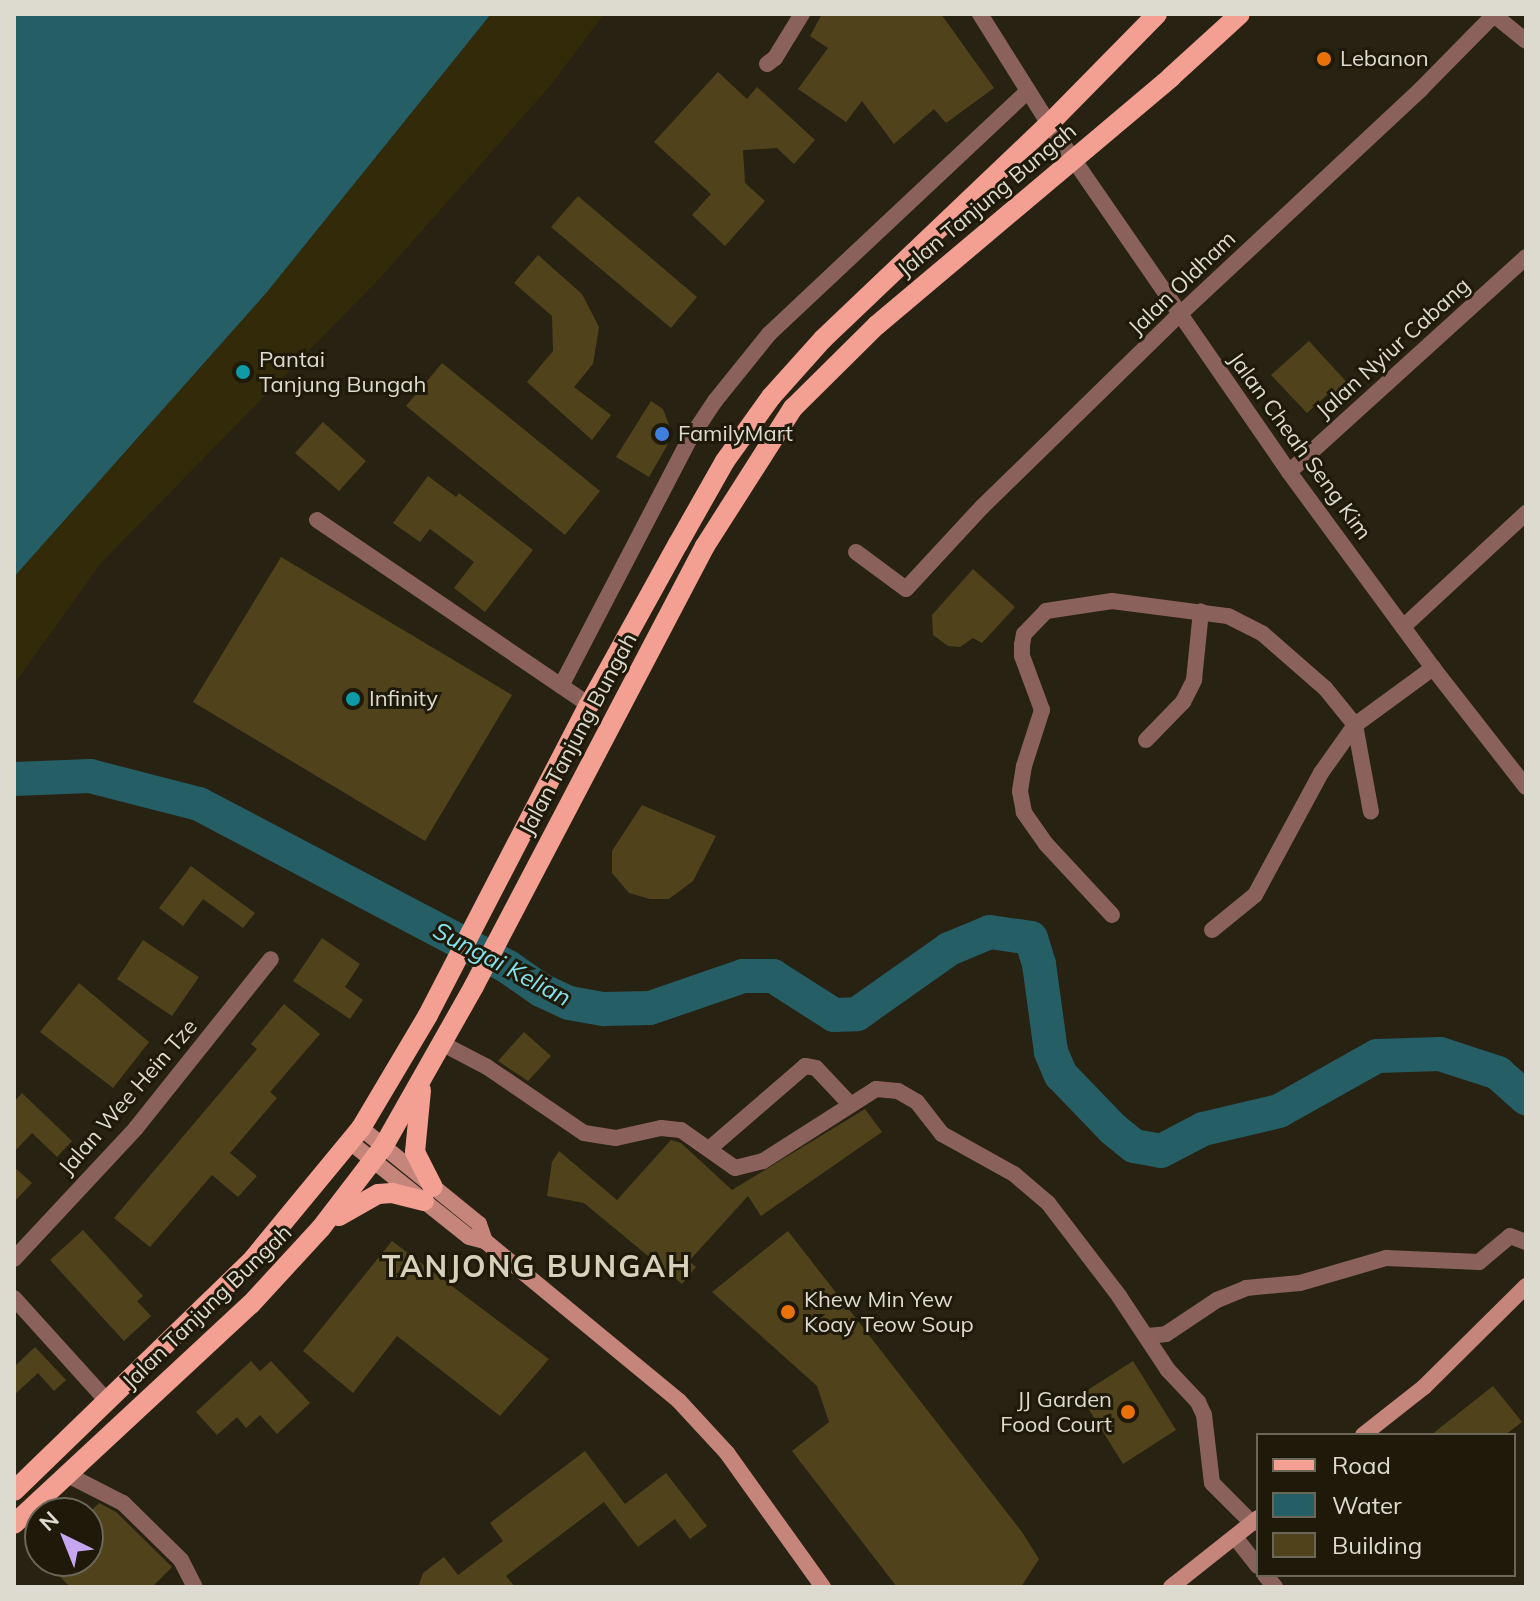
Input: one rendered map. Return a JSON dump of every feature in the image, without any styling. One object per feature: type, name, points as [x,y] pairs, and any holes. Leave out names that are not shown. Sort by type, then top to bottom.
[{"type":"main road","name":"Jalan Tanjung Bungah","points":[[14,1491],[253,1259],[356,1135],[449,974],[589,705],[725,461],[771,397],[823,339],[1049,124],[1157,14]]},
{"type":"main road","name":"Jalan Tanjung Bungah","points":[[14,1524],[251,1304],[321,1228],[378,1154],[443,1044],[705,546],[793,408],[877,325],[1240,14]]},
{"type":"main road","points":[[321,1228],[378,1194],[428,1194],[415,1152],[423,1078]]},
{"type":"street","points":[[767,64],[802,14]]},
{"type":"street","name":"Jalan Cheah Seng Kim","points":[[980,14],[1049,124],[1289,472],[1433,668],[1526,787]]},
{"type":"street","points":[[1494,15],[1526,41]]},
{"type":"street","name":"Jalan Oldham","points":[[856,552],[906,589],[982,507],[1180,314],[1421,89],[1494,15]]},
{"type":"street","points":[[561,686],[689,440],[715,401],[769,334],[1028,91]]},
{"type":"street","name":"Jalan Nyiur Cabang","points":[[1289,472],[1526,257]]},
{"type":"street","points":[[1403,627],[1526,513]]},
{"type":"street","points":[[317,520],[589,705]]},
{"type":"street","points":[[1112,915],[1046,844],[1024,812],[1020,791],[1024,766],[1042,720],[1042,710],[1022,656],[1024,634],[1046,611],[1112,601],[1228,616],[1263,634],[1325,688],[1355,725],[1371,812]]},
{"type":"street","points":[[1146,740],[1183,702],[1194,680],[1201,611]]},
{"type":"street","points":[[1212,930],[1255,895],[1321,773],[1355,725],[1433,668]]},
{"type":"street","name":"Jalan Wee Hein Tze","points":[[14,1259],[136,1128],[271,959]]},
{"type":"street","points":[[443,1044],[487,1067],[584,1133],[616,1138],[661,1128],[681,1130],[735,1168],[763,1161],[849,1103],[876,1089],[898,1091],[917,1102],[942,1134],[1014,1174],[1048,1203],[1148,1336],[1168,1370],[1198,1402],[1204,1415],[1212,1483],[1255,1520],[1174,1583],[1161,1587]]},
{"type":"street","points":[[709,1149],[805,1066],[816,1068],[849,1103]]},
{"type":"street","points":[[356,1135],[428,1194],[479,1224],[485,1241],[679,1401],[727,1453],[823,1587]]},
{"type":"street","points":[[1148,1336],[1166,1334],[1217,1300],[1246,1288],[1300,1283],[1386,1258],[1479,1262],[1510,1236],[1526,1242]]},
{"type":"street","points":[[1366,1433],[1424,1387],[1526,1286]]},
{"type":"street","points":[[14,1298],[107,1401]]},
{"type":"street","points":[[66,1474],[123,1503],[181,1560],[195,1587]]},
{"type":"street","points":[[1235,1537],[1256,1563]]},
{"type":"sand","name":"Pantai Tanjung Bungah","points":[[491,14],[604,14],[550,86],[380,278],[102,562],[14,684],[14,577],[267,292]]},
{"type":"water","points":[[14,14],[491,14],[267,292],[14,577]]},
{"type":"building","points":[[822,14],[941,14],[994,88],[946,123],[934,109],[894,144],[862,101],[846,122],[798,89],[828,48],[810,36]]},
{"type":"building","points":[[718,72],[747,99],[757,87],[815,140],[794,164],[777,148],[743,150],[745,183],[765,201],[725,246],[692,215],[711,194],[654,142]]},
{"type":"building","points":[[578,196],[697,297],[671,328],[551,227]]},
{"type":"building","points":[[538,255],[582,294],[599,327],[593,364],[574,387],[611,415],[592,440],[527,382],[553,351],[552,316],[514,283]]},
{"type":"building","points":[[1309,341],[1353,389],[1337,404],[1328,394],[1307,413],[1271,375]]},
{"type":"building","points":[[442,363],[600,491],[565,535],[406,406]]},
{"type":"building","points":[[651,401],[663,409],[673,435],[649,477],[616,457]]},
{"type":"building","points":[[323,422],[366,461],[339,491],[295,453]]},
{"type":"building","points":[[428,476],[456,497],[459,493],[533,550],[485,612],[454,588],[474,562],[430,529],[420,542],[393,523]]},
{"type":"building","name":"Infinity","points":[[281,557],[512,695],[425,841],[193,702]]},
{"type":"building","points":[[973,569],[1015,607],[982,643],[973,638],[960,647],[948,646],[933,635],[932,615]]},
{"type":"building","points":[[642,805],[716,836],[693,881],[669,899],[650,899],[629,893],[612,873],[612,851]]},
{"type":"building","points":[[191,866],[255,913],[243,928],[203,899],[183,926],[159,908]]},
{"type":"building","points":[[322,938],[360,964],[345,987],[363,1000],[350,1019],[293,981]]},
{"type":"building","points":[[143,940],[199,977],[172,1016],[117,979]]},
{"type":"building","points":[[79,983],[149,1042],[113,1088],[40,1032]]},
{"type":"building","points":[[284,1004],[320,1034],[270,1092],[277,1098],[230,1153],[257,1176],[238,1197],[212,1175],[150,1247],[114,1218],[257,1049],[251,1044]]},
{"type":"building","points":[[524,1032],[551,1056],[528,1081],[498,1061]]},
{"type":"building","points":[[22,1093],[72,1141],[57,1157],[32,1133],[14,1152],[14,1102]]},
{"type":"building","points":[[865,1109],[882,1132],[761,1216],[748,1196],[689,1261],[696,1267],[682,1284],[584,1203],[547,1196],[552,1162],[559,1151],[617,1200],[671,1140],[681,1143],[732,1190]]},
{"type":"building","points":[[14,1167],[32,1183],[14,1202]]},
{"type":"building","points":[[83,1230],[143,1296],[137,1301],[151,1316],[124,1341],[50,1260]]},
{"type":"building","points":[[788,1231],[1022,1532],[1039,1559],[1021,1587],[897,1587],[792,1451],[829,1422],[817,1386],[712,1292]]},
{"type":"building","points":[[392,1241],[549,1359],[500,1416],[397,1336],[353,1393],[303,1351]]},
{"type":"building","points":[[35,1347],[66,1380],[54,1391],[38,1373],[14,1395],[14,1367]]},
{"type":"building","points":[[251,1361],[260,1371],[271,1361],[310,1403],[277,1434],[260,1415],[246,1428],[237,1417],[217,1435],[196,1412]]},
{"type":"building","name":"JJ Garden Food Court","points":[[1133,1361],[1176,1430],[1123,1464],[1080,1395]]},
{"type":"building","points":[[1493,1386],[1522,1422],[1508,1433],[1434,1433]]},
{"type":"building","points":[[585,1451],[625,1504],[666,1473],[707,1526],[690,1539],[675,1519],[638,1547],[604,1502],[506,1576],[515,1587],[418,1587],[423,1573],[444,1557],[458,1575],[503,1541],[490,1523]]},
{"type":"building","points":[[104,1506],[116,1512],[172,1567],[152,1587],[70,1587],[60,1577],[104,1577]]},
{"type":"waterway","name":"Sungai Kelian","points":[[14,779],[90,776],[199,804],[508,967],[541,990],[569,1003],[604,1009],[650,1008],[743,976],[773,976],[834,1015],[857,1014],[949,949],[990,932],[1031,938],[1039,964],[1051,1052],[1061,1075],[1113,1129],[1134,1146],[1161,1151],[1203,1129],[1279,1111],[1377,1056],[1440,1054],[1498,1073],[1526,1098]]},
{"type":"place","name":"Lebanon","points":[[1324,59]]},
{"type":"place","name":"Pantai Tanjung Bungah","points":[[243,372]]},
{"type":"place","name":"FamilyMart","points":[[662,434]]},
{"type":"place","name":"Infinity","points":[[353,699]]},
{"type":"place","name":"Khew Min Yew Koay Teow Soup","points":[[788,1312]]},
{"type":"place","name":"JJ Garden Food Court","points":[[1128,1412]]},
{"type":"district","name":"TANJONG BUNGAH","points":[[537,1266]]}]
